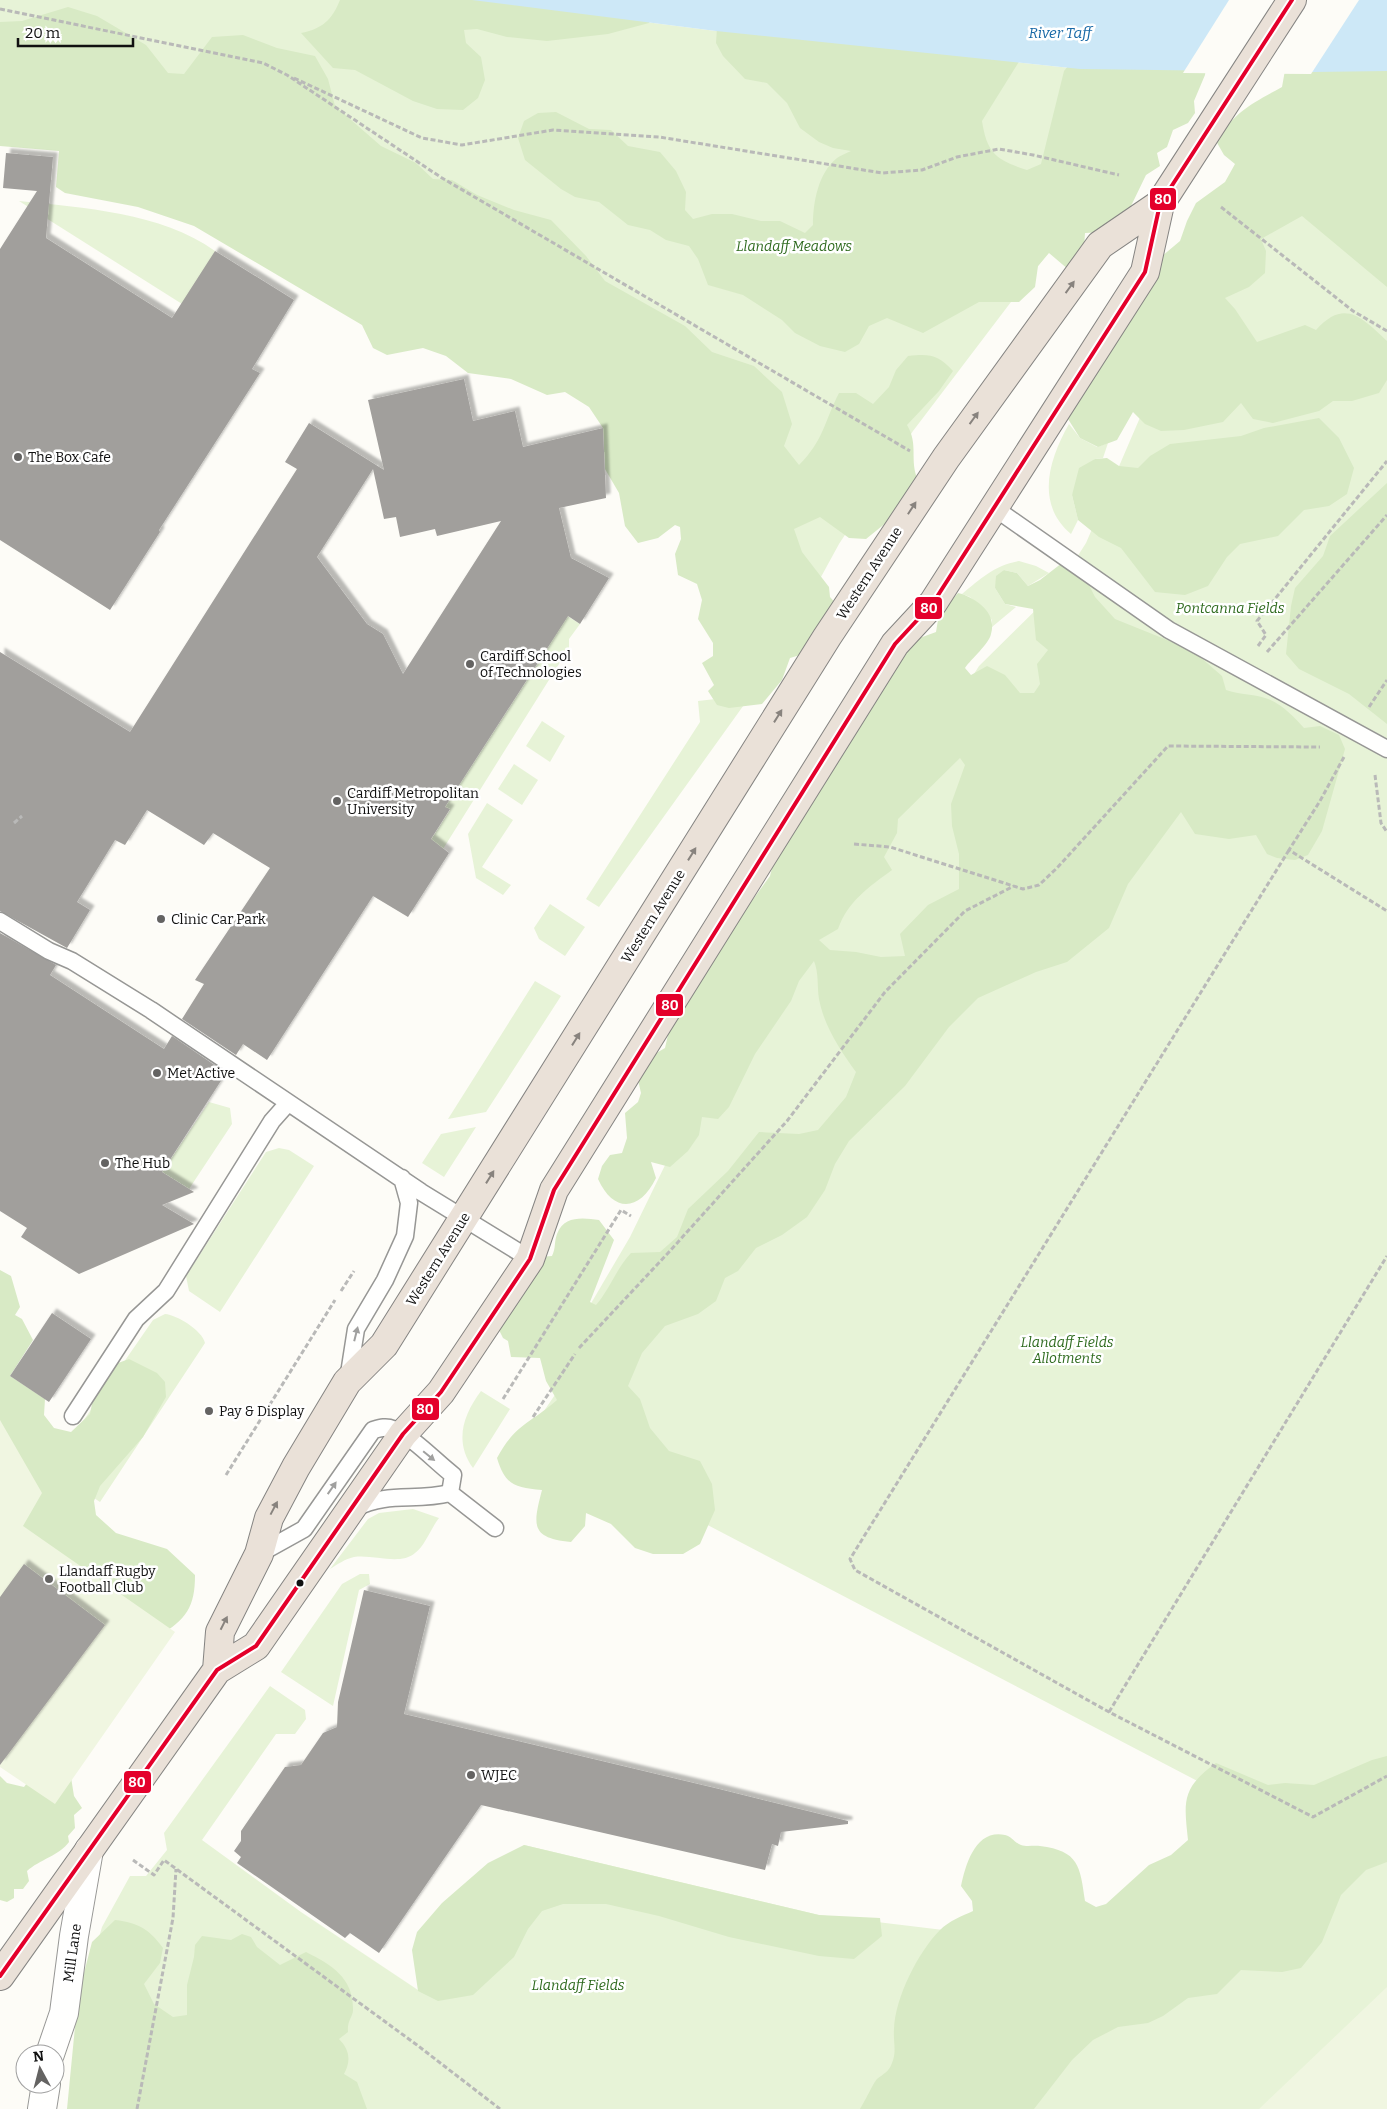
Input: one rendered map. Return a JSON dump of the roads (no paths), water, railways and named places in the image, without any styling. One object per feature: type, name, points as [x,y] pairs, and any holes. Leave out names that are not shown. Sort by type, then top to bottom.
[{"type":"highway","name":"Western Avenue","points":[[0,1976],[217,1670],[256,1646],[403,1434],[441,1392],[530,1259],[554,1190],[895,644],[933,603],[1145,272],[1160,204],[1292,0]]},
{"type":"highway","name":"Western Avenue","points":[[217,1670],[220,1632],[259,1554],[269,1518],[296,1467],[347,1382],[384,1344],[827,637],[946,458],[1100,245],[1160,204]]},
{"type":"street","name":"Mill Lane","points":[[53,2044],[64,2013],[74,1936],[89,1850]]},
{"type":"street","points":[[42,2109],[44,2094]]},
{"type":"lane","points":[[993,507],[1065,555],[1148,616],[1246,673],[1387,749]]},
{"type":"lane","points":[[0,920],[49,951],[72,961],[93,974],[261,1083],[288,1103],[464,1219],[530,1259]]},
{"type":"lane","points":[[72,1416],[136,1319],[166,1291],[272,1121],[288,1103]]},
{"type":"lane","points":[[347,1382],[356,1329],[385,1280],[405,1236],[410,1204],[402,1178]]},
{"type":"lane","points":[[259,1554],[304,1529],[373,1430],[381,1427],[391,1428],[403,1434],[453,1475],[450,1492]]},
{"type":"lane","points":[[350,1511],[370,1501],[386,1497],[433,1497],[450,1492]]},
{"type":"lane","points":[[450,1492],[495,1528]]},
{"type":"water","name":"River Taff","points":[[472,0],[1387,0],[1387,71],[1080,69],[716,31]]},
{"type":"place","name":"The Box Cafe","points":[[18,457]]},
{"type":"place","name":"Cardiff School of Technologies","points":[[470,664]]},
{"type":"place","name":"Cardiff Metropolitan University","points":[[337,801]]},
{"type":"place","name":"Clinic Car Park","points":[[161,919]]},
{"type":"place","name":"Met Active","points":[[157,1073]]},
{"type":"place","name":"The Hub","points":[[105,1163]]},
{"type":"place","name":"Pay & Display","points":[[209,1411]]},
{"type":"place","name":"Llandaff Rugby Football Club","points":[[49,1579]]},
{"type":"place","name":"WJEC","points":[[471,1775]]},
{"type":"park label","name":"Llandaff Meadows","points":[[794,246]]},
{"type":"park label","name":"Pontcanna Fields","points":[[1230,608]]},
{"type":"park label","name":"Llandaff Fields Allotments","points":[[1067,1350]]},
{"type":"park label","name":"Llandaff Fields","points":[[578,1985]]}]
